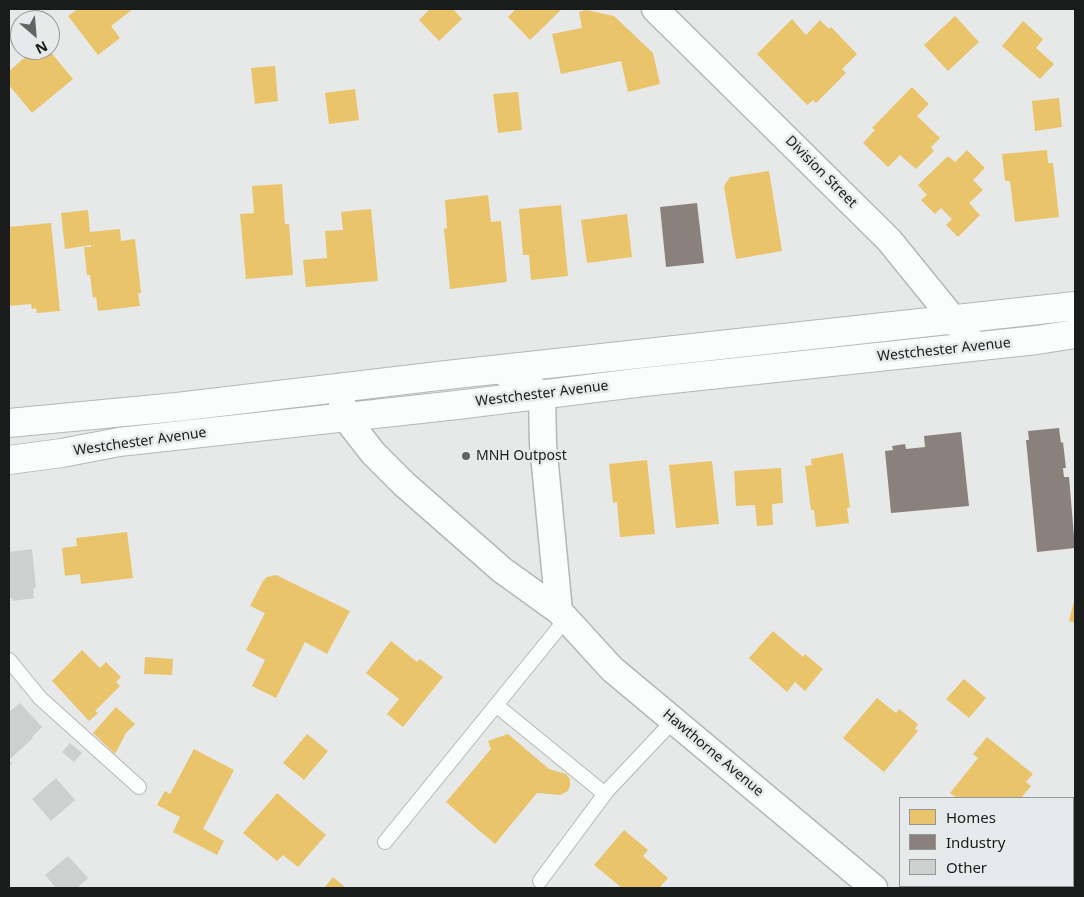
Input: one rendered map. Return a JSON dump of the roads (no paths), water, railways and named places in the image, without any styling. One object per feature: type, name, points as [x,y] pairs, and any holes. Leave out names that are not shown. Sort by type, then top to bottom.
[{"type":"main road","name":"Westchester Avenue","points":[[9,423],[129,412],[1075,306]]},
{"type":"main road","name":"Westchester Avenue","points":[[9,460],[62,453],[119,442],[1037,340],[1075,334]]},
{"type":"street","name":"Division Street","points":[[655,9],[889,240],[975,346]]},
{"type":"street","points":[[498,370],[542,394],[543,444],[562,615]]},
{"type":"street","name":"Hawthorne Avenue","points":[[339,388],[345,417],[373,453],[404,484],[502,570],[562,615],[612,669],[874,888]]},
{"type":"lane","points":[[385,842],[496,705],[562,615]]},
{"type":"lane","points":[[9,660],[40,698],[139,787]]},
{"type":"lane","points":[[496,705],[605,794]]},
{"type":"lane","points":[[540,881],[605,794],[674,720]]},
{"type":"place","name":"MNH Outpost","points":[[466,456]]}]
